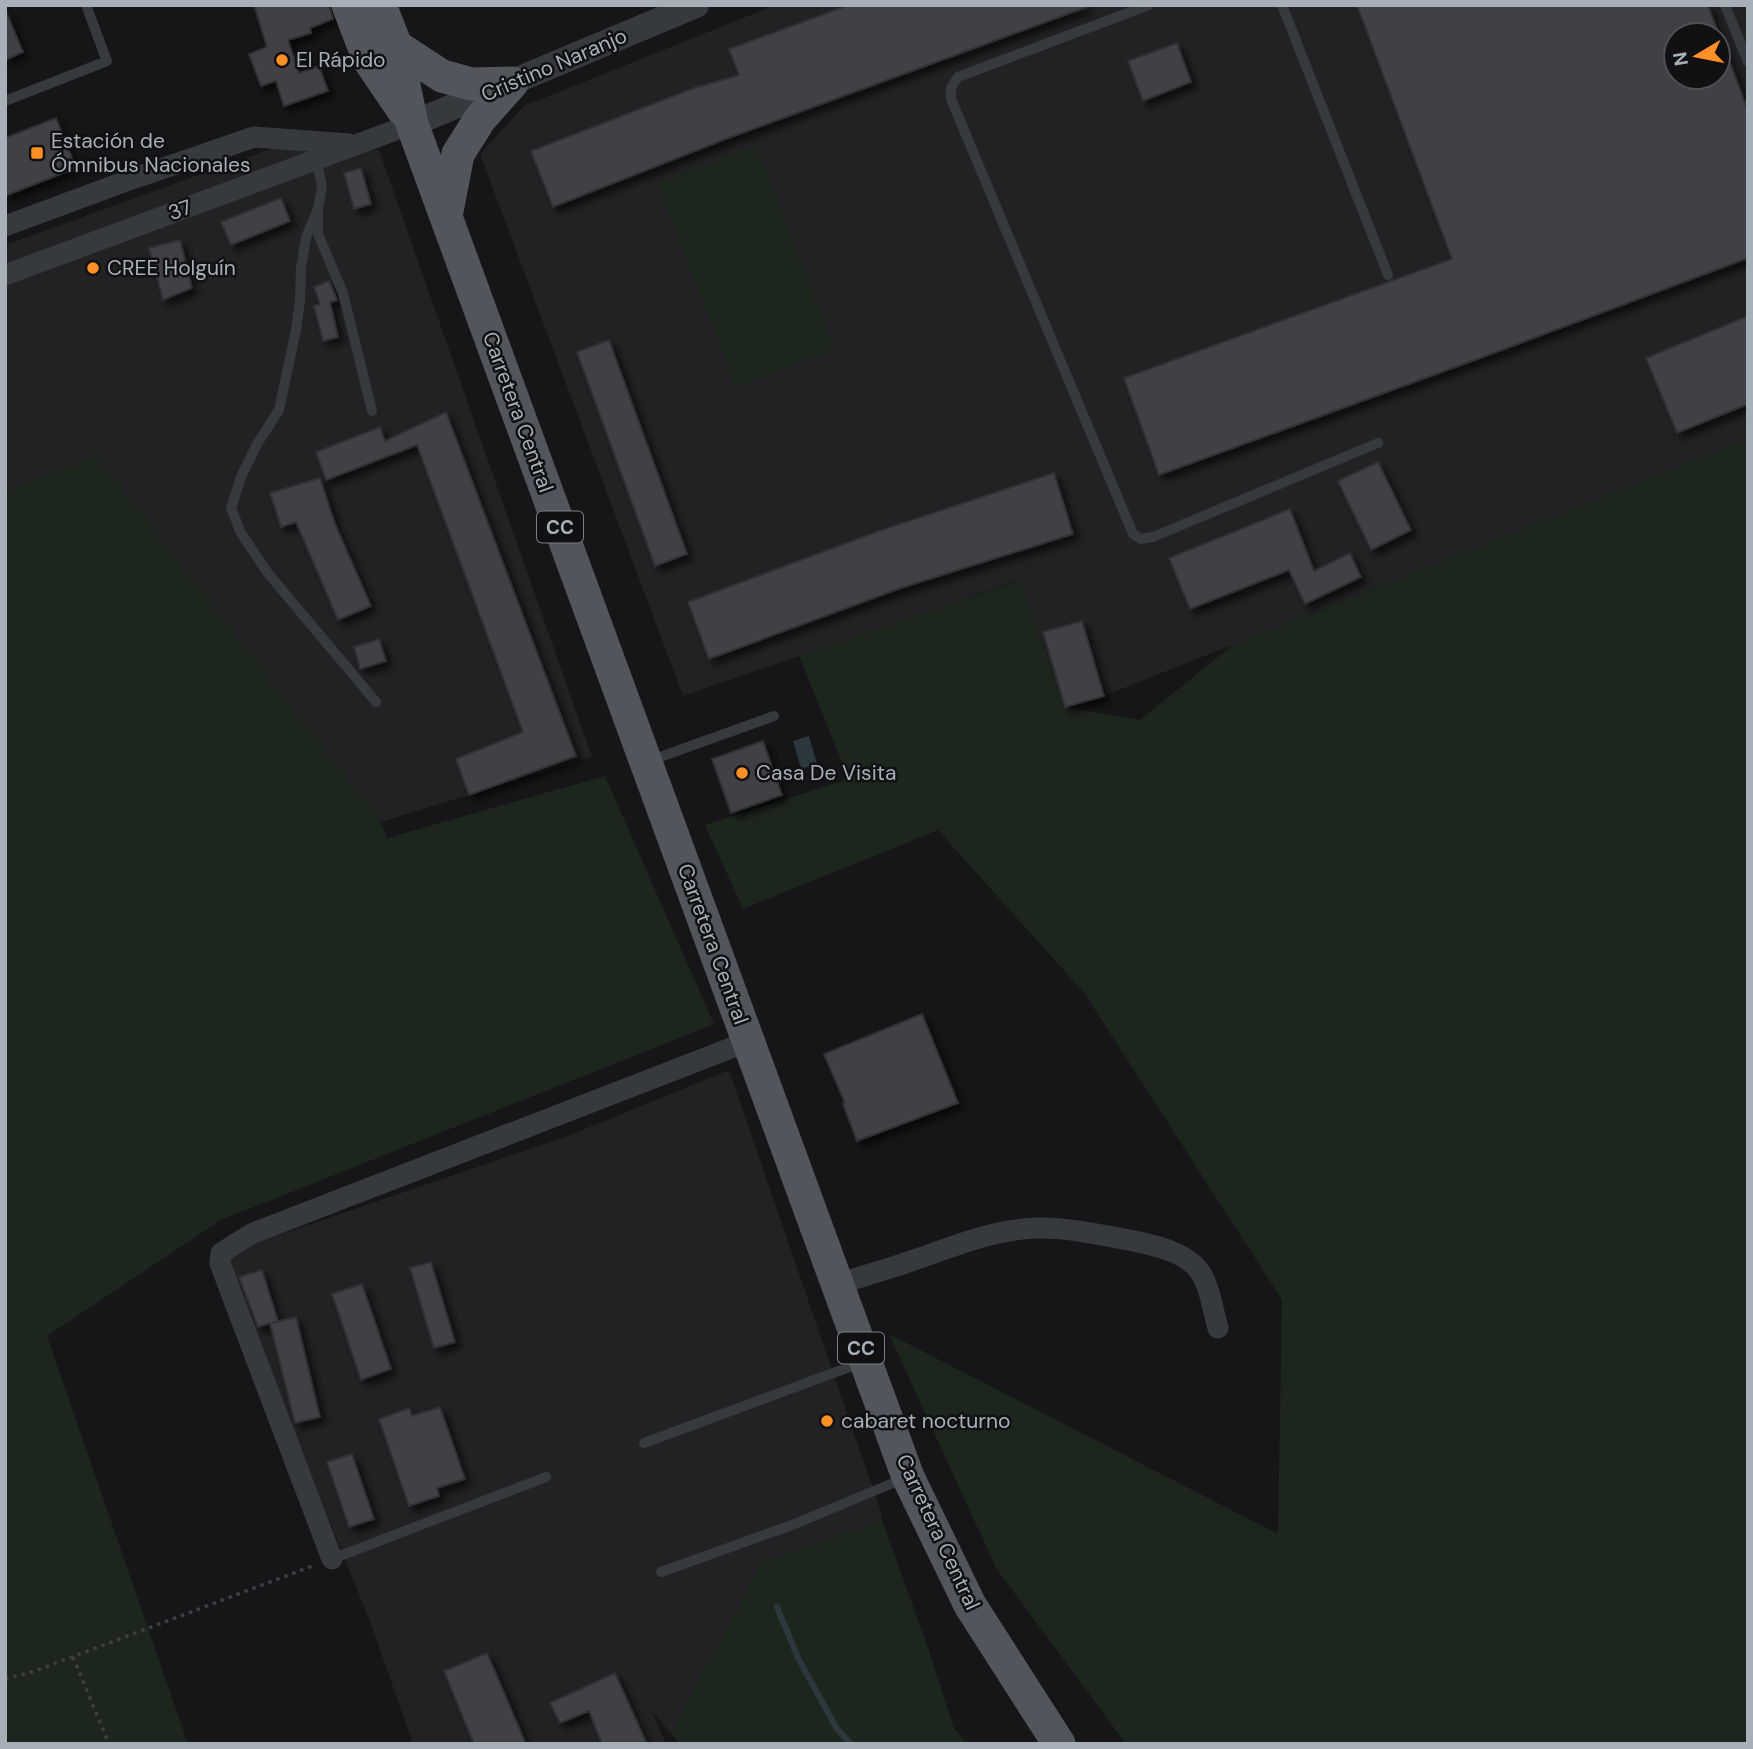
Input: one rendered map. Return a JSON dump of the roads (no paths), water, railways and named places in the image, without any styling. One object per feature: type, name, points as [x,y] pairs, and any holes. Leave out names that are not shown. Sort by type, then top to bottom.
[{"type":"main road","name":"Carretera Central","points":[[348,5],[369,60],[412,124]]},
{"type":"main road","name":"Carretera Central","points":[[380,5],[396,46],[412,124],[908,1477],[970,1605],[1059,1744]]},
{"type":"main road","points":[[396,46],[442,76],[471,84],[512,83]]},
{"type":"main road","points":[[446,216],[458,154],[480,119],[512,83]]},
{"type":"street","name":"Cristino Naranjo","points":[[412,124],[682,8]]},
{"type":"street","name":"37","points":[[5,275],[412,124]]},
{"type":"street","name":"37","points":[[5,226],[254,137],[355,145]]},
{"type":"street","points":[[332,1559],[220,1263],[222,1253],[251,1234],[748,1041]]},
{"type":"street","points":[[838,1284],[986,1235],[1041,1227],[1157,1246],[1188,1260],[1204,1278],[1218,1328]]},
{"type":"lane","points":[[5,101],[107,61],[86,5]]},
{"type":"lane","points":[[1149,5],[958,77],[951,87],[951,99],[1133,534],[1141,539],[1153,537],[1378,443]]},
{"type":"lane","points":[[1282,5],[1388,275]]},
{"type":"lane","points":[[1725,5],[1748,61]]},
{"type":"lane","points":[[316,159],[323,186],[318,209],[306,237],[300,268],[296,330],[279,410],[246,466],[231,508],[241,533],[267,572],[376,702]]},
{"type":"lane","points":[[318,209],[318,234],[343,293],[372,411]]},
{"type":"lane","points":[[646,762],[774,716]]},
{"type":"lane","points":[[644,1443],[866,1361]]},
{"type":"lane","points":[[332,1559],[546,1477]]},
{"type":"lane","points":[[661,1572],[792,1525],[908,1477]]},
{"type":"waterway","points":[[777,1607],[798,1658],[837,1729],[851,1744]]},
{"type":"place","name":"El Rápido","points":[[282,60]]},
{"type":"place","name":"Estación de Ómnibus Nacionales","points":[[37,153]]},
{"type":"place","name":"CREE Holguín","points":[[93,268]]},
{"type":"place","name":"Casa De Visita","points":[[742,773]]},
{"type":"place","name":"cabaret nocturno","points":[[827,1421]]}]
